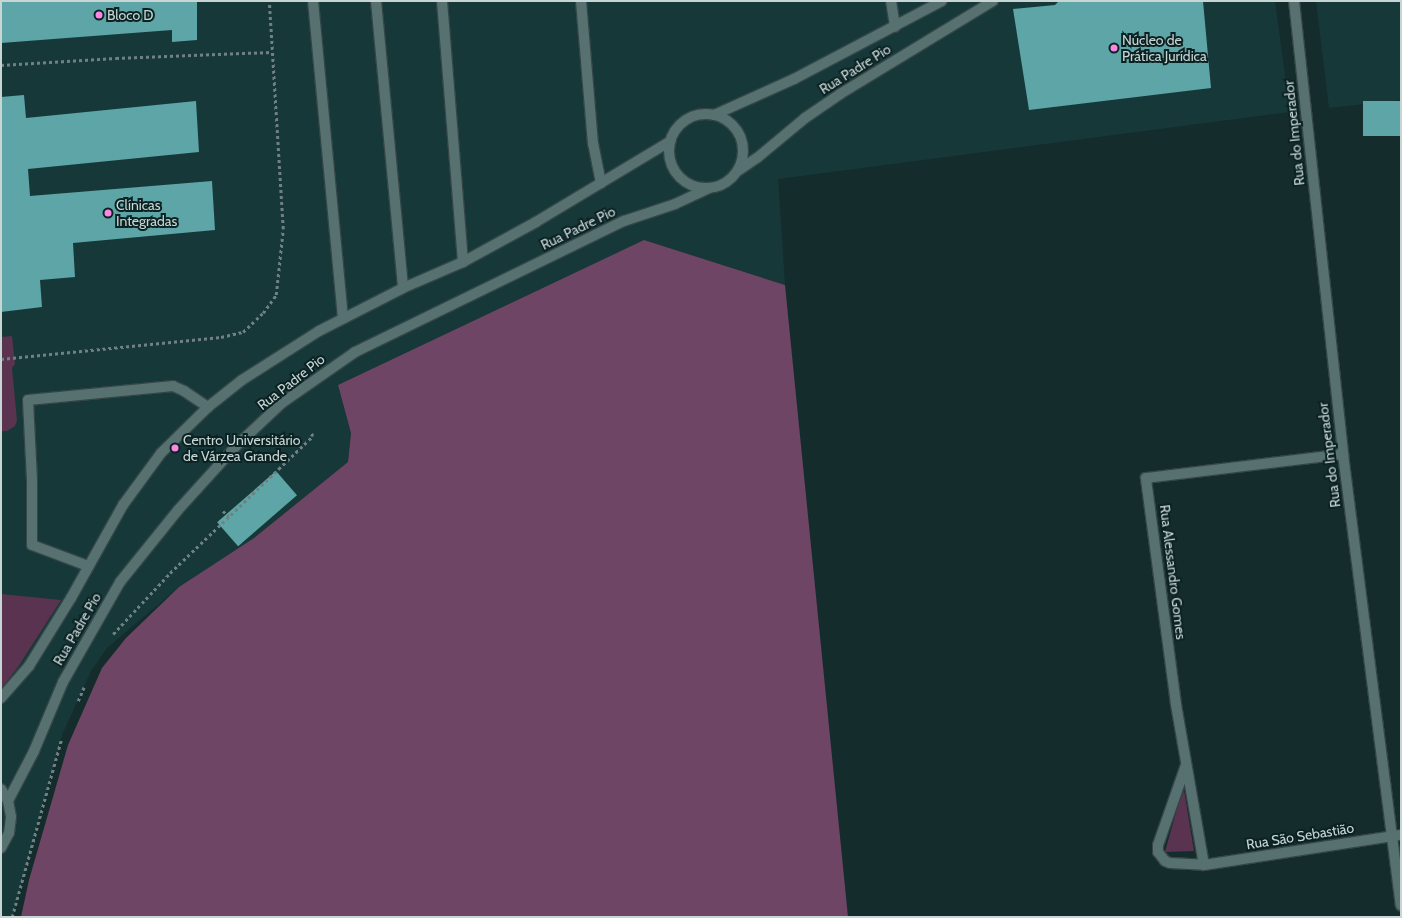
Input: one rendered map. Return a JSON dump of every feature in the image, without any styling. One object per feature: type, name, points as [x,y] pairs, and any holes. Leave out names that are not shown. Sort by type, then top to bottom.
[{"type":"street","points":[[312,1],[343,319]]},
{"type":"street","points":[[376,1],[404,288]]},
{"type":"street","points":[[442,1],[463,262]]},
{"type":"street","points":[[581,1],[593,143],[601,183]]},
{"type":"street","points":[[891,1],[895,27]]},
{"type":"street","name":"Rua Padre Pio","points":[[714,115],[789,82],[942,1]]},
{"type":"street","name":"Rua Padre Pio","points":[[739,170],[757,158],[805,118],[840,94],[993,1]]},
{"type":"street","name":"Rua do Imperador","points":[[1294,1],[1343,454],[1397,835],[1401,904]]},
{"type":"street","points":[[704,114],[714,115],[724,119],[734,126],[744,147],[743,159],[739,170],[726,182],[710,188],[692,185],[678,175],[672,164],[670,153],[671,141],[674,132],[687,120],[704,114]]},
{"type":"street","name":"Rua Padre Pio","points":[[1,698],[29,666],[71,598],[123,505],[153,463],[186,426],[208,407],[242,380],[319,331],[404,288],[463,262],[536,222],[623,168],[671,141]]},
{"type":"street","name":"Rua Padre Pio","points":[[8,801],[34,751],[63,682],[120,582],[178,510],[236,446],[282,403],[355,352],[624,221],[674,204],[710,188]]},
{"type":"street","points":[[88,566],[32,545],[32,480],[28,400],[173,386],[184,391],[208,407]]},
{"type":"street","name":"Rua Alessandro Gomes","points":[[1204,866],[1176,704],[1146,478],[1343,454]]},
{"type":"street","name":"Rua São Sebastião","points":[[1186,763],[1158,845],[1158,852],[1170,863],[1204,866],[1397,835]]},
{"type":"street","points":[[1,789],[8,801],[11,817],[9,833],[1,848]]},
{"type":"path","points":[[1,359],[221,337],[243,332],[263,313],[276,295],[283,229],[269,1]]},
{"type":"path","points":[[1,65],[116,58],[272,52]]},
{"type":"path","points":[[112,635],[170,573],[313,436],[309,432]]},
{"type":"path","points":[[223,511],[229,516]]},
{"type":"path","points":[[75,706],[84,685]]},
{"type":"path","points":[[12,917],[62,735]]},
{"type":"shaded area","name":"Centro Universitário de Várzea Grande","points":[[1,1],[1275,1],[1290,112],[778,179],[785,285],[644,240],[338,385],[351,433],[348,462],[254,538],[179,587],[107,648],[91,671],[62,735],[13,917],[1,917]]},
{"type":"shaded area","points":[[1316,1],[1401,1],[1401,100],[1329,108]]},
{"type":"shaded area","points":[[644,240],[785,285],[848,917],[21,917],[29,880],[68,745],[102,668],[126,638],[179,587],[254,538],[348,462],[351,433],[338,385]]},
{"type":"shaded area","points":[[12,336],[15,364],[12,368],[17,420],[15,426],[7,431],[1,431],[1,337]]},
{"type":"shaded area","points":[[1,594],[61,600],[18,667],[1,689]]},
{"type":"shaded area","points":[[1184,790],[1194,851],[1165,852],[1178,805]]},
{"type":"building","name":"Bloco D","points":[[1,1],[197,1],[197,40],[172,42],[172,30],[1,43]]},
{"type":"building","name":"Núcleo de Prática Jurídica","points":[[1059,1],[1203,1],[1211,88],[1029,110],[1013,9],[1055,5]]},
{"type":"building","name":"Clínicas Integradas","points":[[24,95],[26,118],[196,101],[199,152],[28,169],[30,196],[212,181],[215,230],[73,243],[75,277],[40,280],[42,307],[1,312],[1,97]]},
{"type":"building","points":[[1363,101],[1401,101],[1401,136],[1363,136]]},
{"type":"building","points":[[276,471],[297,495],[238,546],[217,522]]},
{"type":"place","name":"Bloco D","points":[[99,15]]},
{"type":"place","name":"Núcleo de Prática Jurídica","points":[[1114,48]]},
{"type":"place","name":"Clínicas Integradas","points":[[108,213]]},
{"type":"place","name":"Centro Universitário de Várzea Grande","points":[[175,448]]}]
